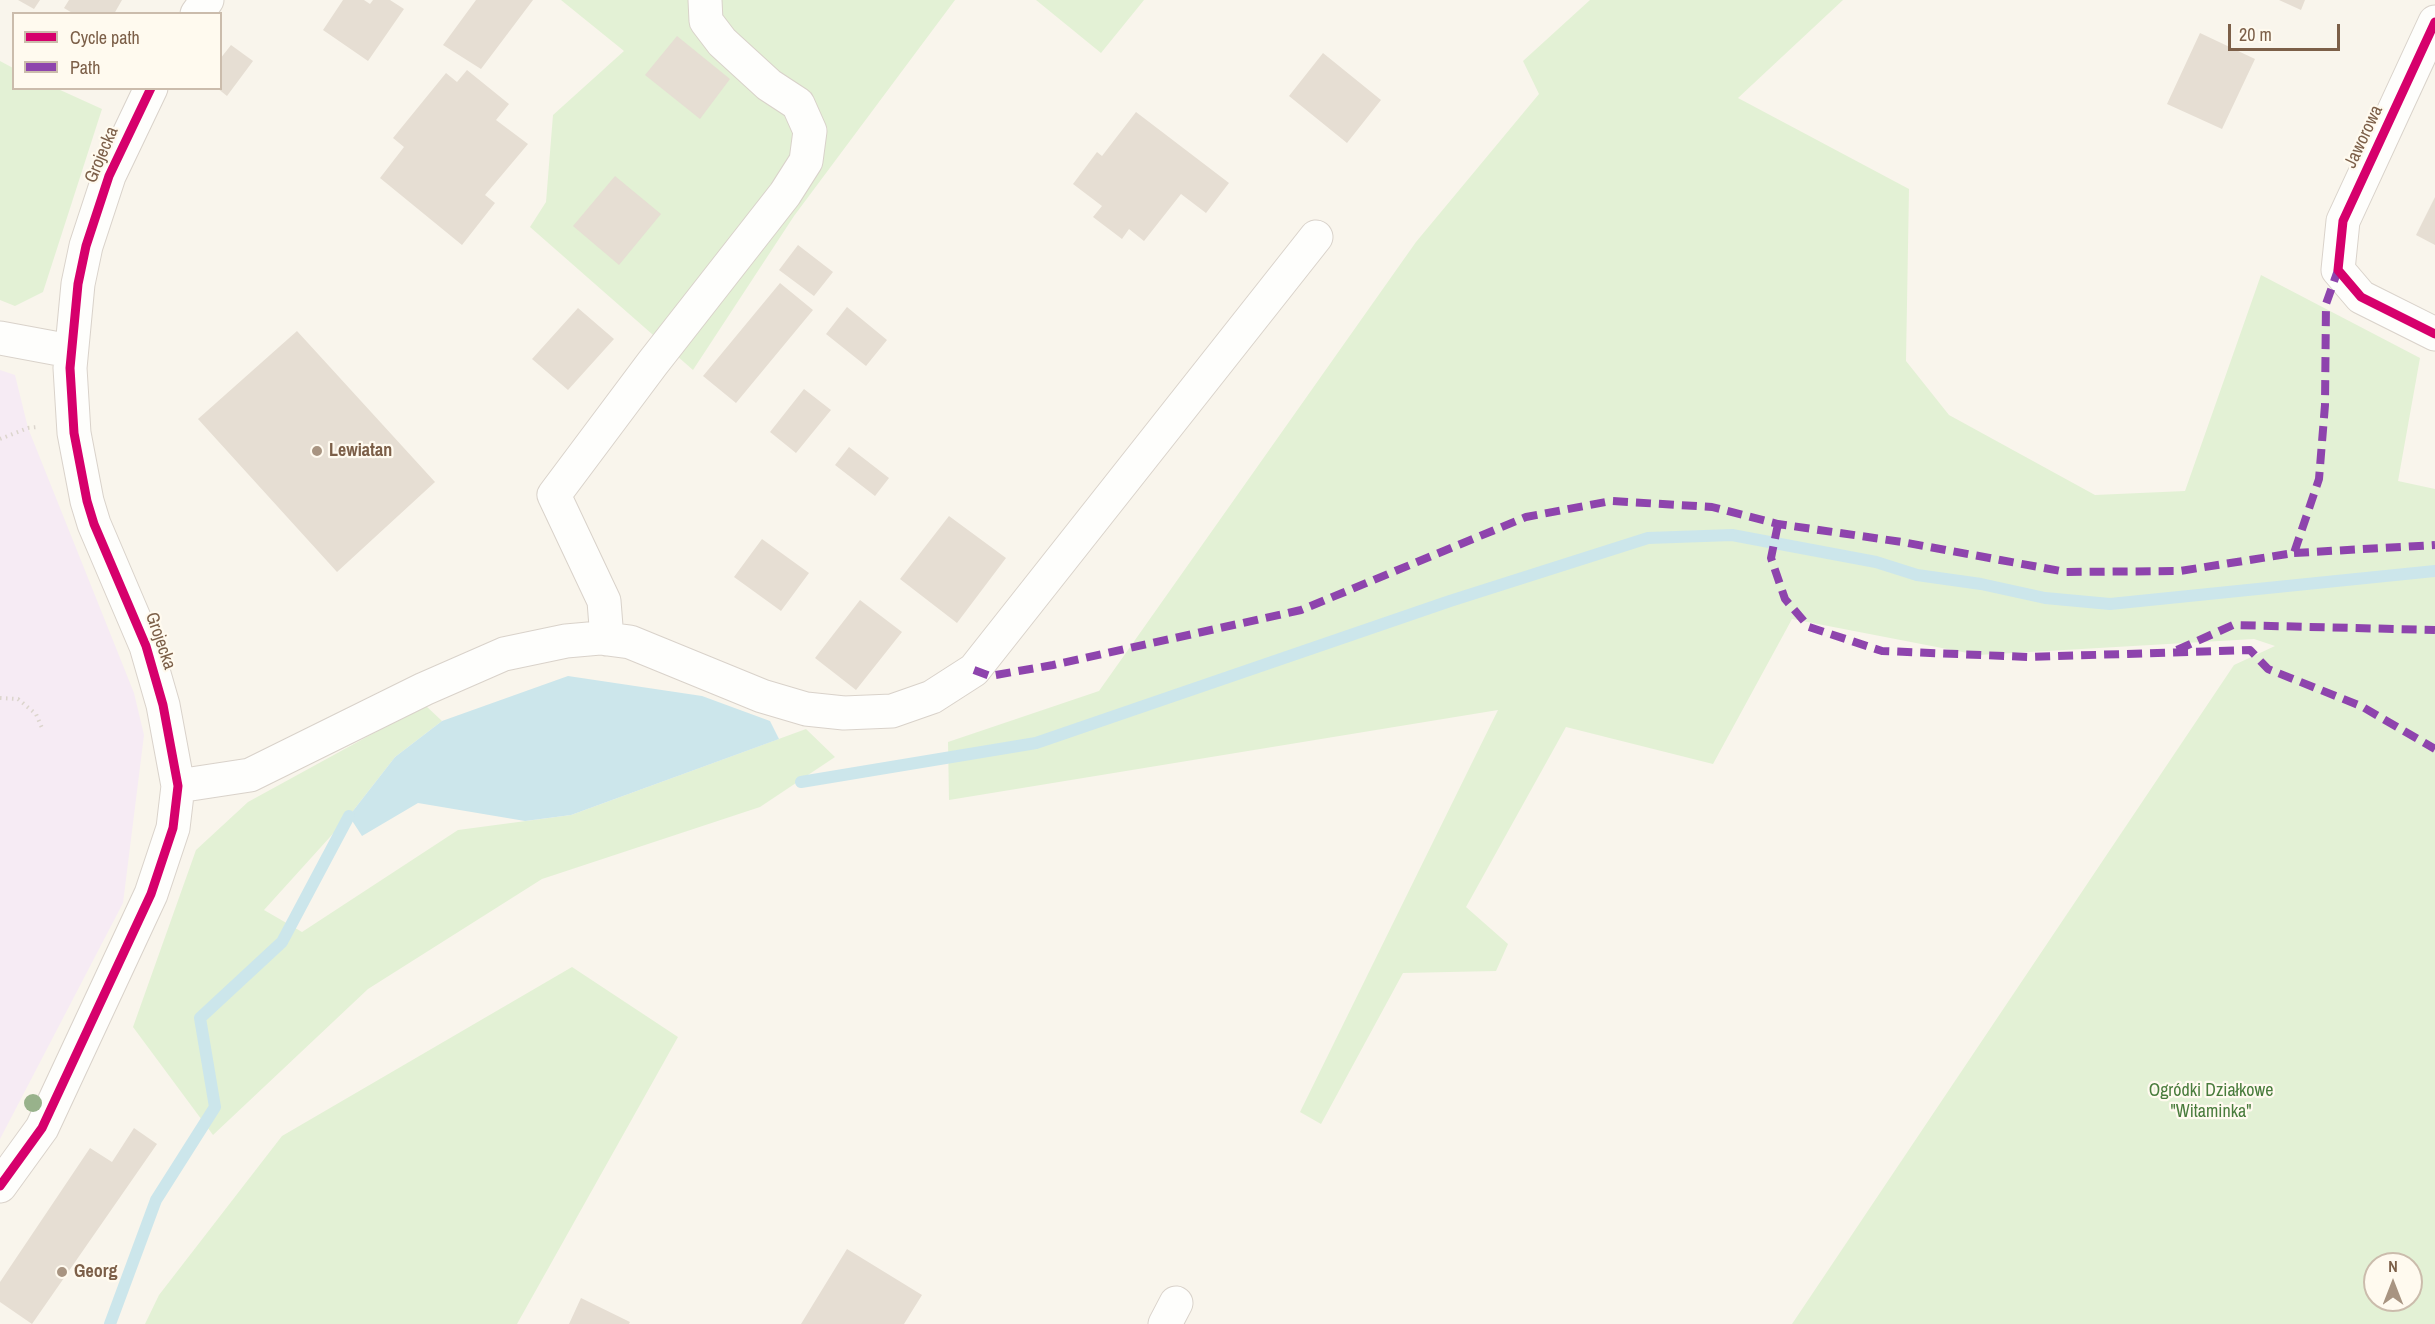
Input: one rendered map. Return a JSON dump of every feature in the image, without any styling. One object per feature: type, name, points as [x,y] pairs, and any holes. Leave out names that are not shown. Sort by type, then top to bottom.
[{"type":"street","points":[[607,639],[604,601],[554,495],[652,364],[785,194],[806,161],[810,131],[798,104],[769,85],[722,42],[706,21],[705,0]]},
{"type":"street","name":"Jaworowa","points":[[2435,22],[2343,221],[2338,270],[2361,297],[2435,334]]},
{"type":"street","name":"Grojecka","points":[[0,1186],[42,1128],[151,894],[173,828],[178,786],[163,705],[146,646],[94,524],[87,501],[74,433],[70,351],[78,284],[97,211],[122,148],[150,90]]},
{"type":"street","points":[[178,786],[250,775],[424,689],[504,654],[566,641],[607,639],[630,642],[762,696],[806,709],[844,713],[892,711],[932,697],[974,670],[1316,237]]},
{"type":"street","points":[[0,338],[70,351]]},
{"type":"path","points":[[0,439],[28,428],[47,426]]},
{"type":"path","points":[[0,698],[18,699],[36,714],[42,728]]},
{"type":"shaded area","points":[[0,370],[15,375],[28,428],[134,693],[144,735],[123,903],[0,1139]]},
{"type":"green space","points":[[561,0],[955,0],[794,216],[693,370],[530,227],[546,202],[553,115],[624,51]]},
{"type":"green space","points":[[1036,0],[1144,0],[1101,53]]},
{"type":"green space","name":"Ogródki Działkowe \"Witaminka\"","points":[[1590,0],[1843,0],[1738,98],[1909,189],[1906,361],[1949,415],[2095,495],[2185,491],[2261,275],[2420,358],[2398,481],[2435,489],[2435,1324],[1792,1324],[2234,665],[2275,646],[2254,639],[1978,655],[1792,619],[1713,764],[1566,727],[1466,907],[1508,944],[1496,971],[1403,973],[1321,1124],[1300,1112],[1498,710],[949,800],[948,742],[1099,691],[1416,242],[1539,94],[1523,61]]},
{"type":"green space","points":[[0,61],[12,67],[12,90],[60,90],[102,109],[43,292],[15,306],[0,300]]},
{"type":"green space","points":[[425,705],[442,721],[395,757],[349,816],[264,910],[302,932],[458,830],[571,815],[806,729],[835,757],[760,807],[542,879],[368,989],[213,1135],[133,1027],[196,850],[248,802]]},
{"type":"green space","points":[[572,967],[678,1037],[517,1324],[145,1324],[159,1295],[282,1136]]},
{"type":"water","points":[[568,676],[702,696],[770,721],[779,739],[571,815],[525,821],[418,803],[362,836],[349,816],[395,757],[442,721]]},
{"type":"building","points":[[18,0],[40,0],[34,9]]},
{"type":"building","points":[[69,0],[122,0],[115,12],[71,12],[64,8]]},
{"type":"building","points":[[343,0],[364,0],[370,4],[373,0],[390,0],[404,9],[368,61],[323,30]]},
{"type":"building","points":[[476,0],[533,0],[481,69],[443,45]]},
{"type":"building","points":[[2279,0],[2305,0],[2301,10]]},
{"type":"building","points":[[2200,33],[2255,59],[2222,129],[2167,104]]},
{"type":"building","points":[[677,36],[730,79],[700,119],[645,75]]},
{"type":"building","points":[[231,45],[253,61],[227,96],[220,90],[222,90],[222,56]]},
{"type":"building","points":[[1323,53],[1381,100],[1347,143],[1289,96]]},
{"type":"building","points":[[467,70],[509,104],[496,120],[528,144],[485,195],[495,203],[462,245],[380,178],[404,147],[393,138],[446,73],[457,82]]},
{"type":"building","points":[[1136,112],[1229,183],[1206,213],[1181,194],[1144,241],[1129,229],[1122,239],[1093,217],[1102,206],[1073,184],[1097,152],[1102,156]]},
{"type":"building","points":[[615,176],[661,214],[619,265],[573,226]]},
{"type":"building","points":[[2435,197],[2435,245],[2416,235]]},
{"type":"building","points":[[798,245],[833,272],[814,296],[779,270]]},
{"type":"building","points":[[780,283],[813,310],[736,403],[703,376]]},
{"type":"building","points":[[847,307],[887,340],[866,366],[826,334]]},
{"type":"building","points":[[578,308],[614,339],[568,390],[532,359]]},
{"type":"building","name":"Lewiatan","points":[[297,331],[435,482],[337,572],[198,419]]},
{"type":"building","points":[[804,389],[831,410],[796,453],[770,432]]},
{"type":"building","points":[[849,447],[889,478],[875,496],[835,465]]},
{"type":"building","points":[[949,516],[1006,558],[957,623],[900,579]]},
{"type":"building","points":[[762,539],[809,573],[781,611],[734,577]]},
{"type":"building","points":[[860,600],[902,632],[856,690],[815,658]]},
{"type":"building","points":[[134,1128],[157,1144],[32,1324],[0,1302],[0,1282],[90,1148],[112,1162]]},
{"type":"building","points":[[847,1249],[922,1295],[904,1324],[801,1324]]},
{"type":"building","points":[[581,1298],[630,1322],[629,1324],[569,1324]]},
{"type":"waterway","points":[[801,782],[1036,743],[1450,601],[1648,538],[1732,535],[1876,562],[1917,575],[1981,584],[2045,598],[2110,604],[2435,571]]},
{"type":"waterway","points":[[110,1324],[156,1200],[215,1107],[200,1018],[282,942],[349,816]]},
{"type":"marked path","points":[[974,670],[990,676],[1053,665],[1301,610],[1526,517],[1611,501],[1712,507],[1778,524],[1902,542],[2066,572],[2180,571],[2294,553],[2319,479],[2325,405],[2326,304],[2338,270]]},
{"type":"marked path","points":[[1778,524],[1771,558],[1785,599],[1809,627],[1882,651],[2029,657],[2250,650],[2268,669],[2361,706],[2435,749]]},
{"type":"marked path","points":[[2294,553],[2435,545]]},
{"type":"marked path","points":[[2177,650],[2233,625],[2435,630]]},
{"type":"cycle path","points":[[2435,22],[2343,221],[2338,270],[2361,297],[2435,334]]},
{"type":"cycle path","points":[[0,1186],[42,1128],[151,894],[173,828],[178,786],[163,705],[146,646],[94,524],[87,501],[74,433],[70,368],[78,284],[86,246],[109,176],[150,90]]},
{"type":"place","name":"Lewiatan","points":[[317,451]]},
{"type":"place","name":"Georg","points":[[62,1272]]}]
